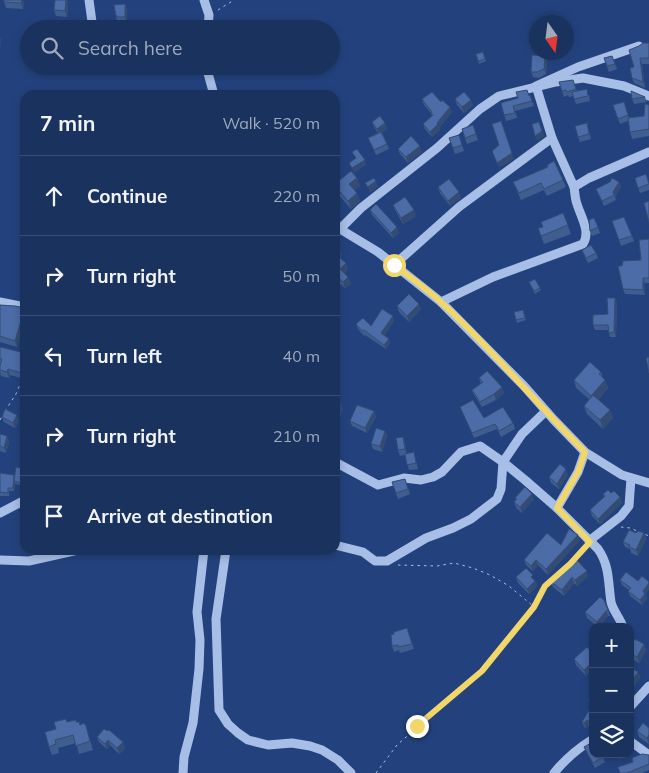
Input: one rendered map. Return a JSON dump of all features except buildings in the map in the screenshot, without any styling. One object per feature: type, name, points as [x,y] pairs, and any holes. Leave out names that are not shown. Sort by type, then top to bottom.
[{"type":"street","points":[[89,0],[92,20]]},
{"type":"street","points":[[204,0],[209,20]]},
{"type":"street","points":[[536,86],[578,67],[639,46]]},
{"type":"street","points":[[208,75],[213,90]]},
{"type":"street","points":[[340,225],[437,148],[492,100],[511,92],[583,78],[624,86],[649,96]]},
{"type":"street","points":[[441,302],[493,277],[583,244],[586,239],[586,230],[576,202],[574,187],[552,138],[536,86]]},
{"type":"street","points":[[394,265],[459,207],[552,138]]},
{"type":"street","points":[[574,187],[589,178],[649,152]]},
{"type":"street","points":[[340,229],[378,252],[441,302],[524,386],[585,452],[622,475],[649,483]]},
{"type":"street","points":[[0,302],[20,306]]},
{"type":"street","points":[[340,546],[359,551],[375,561],[383,562],[396,557],[426,538],[462,524],[490,506],[500,493],[503,462],[522,434],[546,411]]},
{"type":"street","points":[[340,465],[378,485],[404,478],[421,480],[442,472],[461,452],[476,446],[482,447],[503,462],[557,508],[601,554],[609,576],[613,607],[621,623]]},
{"type":"street","points":[[557,508],[574,480],[585,452]]},
{"type":"street","points":[[590,541],[621,516],[629,506],[631,478]]},
{"type":"street","points":[[0,514],[20,503]]},
{"type":"street","points":[[0,560],[29,560],[54,555]]},
{"type":"street","points":[[183,773],[184,757],[193,723],[199,669],[200,640],[197,612],[203,555]]},
{"type":"street","points":[[225,555],[216,618],[219,710],[228,724],[248,740],[268,745],[292,744],[310,746],[322,750],[338,760],[351,773]]},
{"type":"street","points":[[634,703],[649,686]]},
{"type":"street","points":[[554,773],[570,754],[589,742]]},
{"type":"street","points":[[634,744],[649,754]]},
{"type":"path","points":[[209,15],[234,0]]},
{"type":"path","points":[[0,420],[20,384]]},
{"type":"path","points":[[604,528],[630,528],[649,536]]},
{"type":"path","points":[[376,773],[397,745],[482,671],[534,607],[545,586],[570,564],[590,541]]},
{"type":"path","points":[[383,562],[408,566],[439,566],[454,563],[473,568],[509,586],[534,607]]},
{"type":"route","points":[[394,265],[441,302],[524,386],[585,452],[578,472],[557,508],[590,542],[570,564],[545,586],[537,603],[482,671],[417,726]]}]
